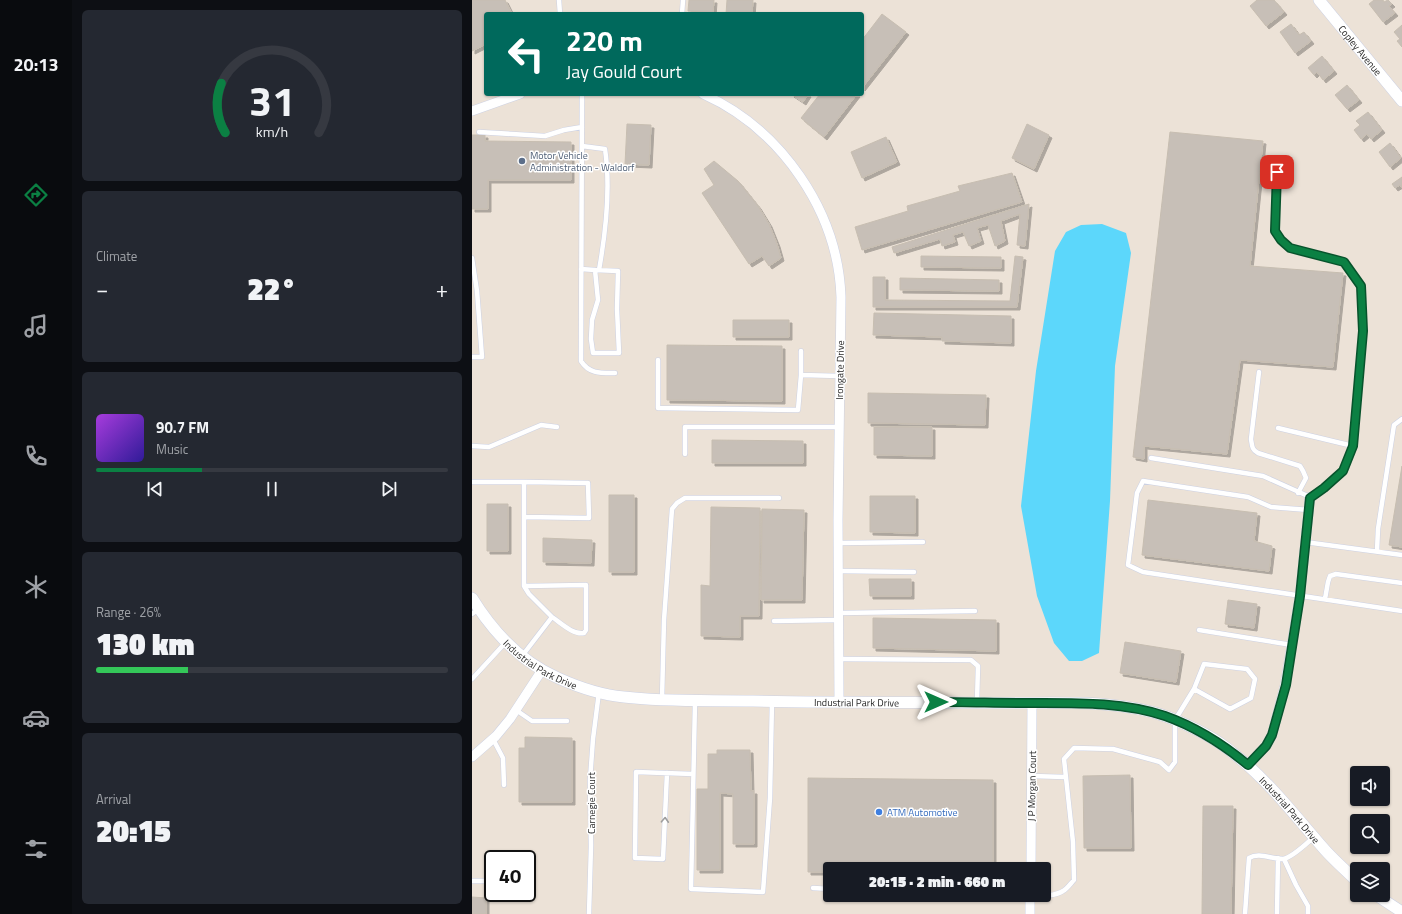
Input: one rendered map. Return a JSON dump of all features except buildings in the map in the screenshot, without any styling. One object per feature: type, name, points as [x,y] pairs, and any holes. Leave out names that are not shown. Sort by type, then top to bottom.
[{"type":"street","name":"Copley Avenue","points":[[1319,0],[1402,101]]},
{"type":"street","points":[[472,111],[514,96]]},
{"type":"street","name":"Irongate Drive","points":[[707,96],[727,106],[744,118],[785,156],[798,173],[822,213],[833,244],[840,278],[838,543],[839,702]]},
{"type":"street","points":[[1248,765],[1266,746],[1275,727],[1286,685],[1300,596],[1310,498]]},
{"type":"street","name":"Industrial Park Drive","points":[[472,598],[475,611],[506,642],[522,656],[542,670],[575,685],[623,697],[695,700],[839,702],[1068,703],[1118,706],[1166,716],[1214,740],[1231,751],[1248,765],[1269,784],[1325,850],[1350,874]]},
{"type":"street","points":[[472,757],[493,739],[510,719],[542,670]]},
{"type":"street","name":"J P Morgan Court","points":[[1030,862],[1032,703]]},
{"type":"street","points":[[1030,902],[1030,914]]},
{"type":"street","points":[[1387,902],[1402,912]]},
{"type":"lane","points":[[559,0],[560,12]]},
{"type":"lane","points":[[682,12],[683,0]]},
{"type":"lane","points":[[582,96],[581,361],[588,370],[595,373],[615,374]]},
{"type":"lane","points":[[479,132],[545,136],[564,130],[582,127]]},
{"type":"lane","points":[[581,269],[597,270],[618,271],[617,309],[619,353],[593,352],[591,339],[592,320],[598,300],[597,270],[603,250],[607,194],[607,161],[605,149],[582,146]]},
{"type":"lane","points":[[1151,458],[1263,476],[1310,498],[1343,471],[1353,446],[1363,331],[1361,286],[1344,262],[1290,248],[1281,240],[1275,231],[1277,172]]},
{"type":"lane","points":[[472,258],[477,291],[482,358],[472,357]]},
{"type":"lane","points":[[658,360],[658,408],[798,410],[801,375],[801,351]]},
{"type":"lane","points":[[1259,372],[1251,439],[1252,445],[1254,451],[1258,453],[1300,466],[1304,471],[1306,478],[1298,492]]},
{"type":"lane","points":[[801,375],[840,376]]},
{"type":"lane","points":[[1377,551],[1378,529],[1394,425],[1402,419]]},
{"type":"lane","points":[[472,446],[490,447],[541,425],[558,427]]},
{"type":"lane","points":[[685,454],[685,427],[839,427]]},
{"type":"lane","points":[[1278,428],[1353,446]]},
{"type":"lane","points":[[1308,510],[1271,508],[1248,497],[1143,481],[1137,493],[1128,565],[1143,572],[1402,611]]},
{"type":"lane","points":[[472,482],[588,483],[589,518],[524,517]]},
{"type":"lane","points":[[524,482],[524,586],[529,594],[552,617],[569,629],[581,634],[584,633],[586,630],[586,585],[524,586]]},
{"type":"lane","points":[[662,699],[664,620],[672,509],[676,503],[685,498],[779,498]]},
{"type":"lane","points":[[838,543],[923,542]]},
{"type":"lane","points":[[1305,542],[1402,555]]},
{"type":"lane","points":[[839,571],[914,572]]},
{"type":"lane","points":[[1325,600],[1330,576],[1336,574],[1402,582]]},
{"type":"lane","points":[[774,621],[975,611]]},
{"type":"lane","points":[[522,656],[552,617]]},
{"type":"lane","points":[[1199,630],[1292,645]]},
{"type":"lane","points":[[472,679],[506,642]]},
{"type":"lane","points":[[839,658],[971,660],[978,666],[976,702]]},
{"type":"lane","points":[[1051,894],[1064,891],[1074,880],[1073,842],[1064,759],[1074,748],[1113,749],[1160,762],[1169,770],[1175,762],[1175,720],[1194,689],[1204,664],[1247,669],[1254,678],[1251,698],[1230,709],[1194,689]]},
{"type":"lane","name":"Carnegie Court","points":[[589,914],[591,773],[593,739],[599,692]]},
{"type":"lane","points":[[695,700],[691,889],[763,892],[770,798],[772,701]]},
{"type":"lane","points":[[516,710],[532,721],[567,721]]},
{"type":"lane","points":[[493,739],[503,758],[504,786]]},
{"type":"lane","points":[[667,773],[663,859],[635,858],[636,772],[667,773],[693,774]]},
{"type":"lane","points":[[1032,776],[1066,777]]},
{"type":"lane","points":[[1245,914],[1249,858],[1254,855],[1284,859],[1295,853],[1314,837]]},
{"type":"lane","points":[[1278,858],[1278,914]]},
{"type":"lane","points":[[1284,859],[1308,906],[1308,914]]},
{"type":"lane","points":[[472,881],[484,881]]},
{"type":"lane","points":[[813,888],[823,889]]},
{"type":"water","points":[[1102,224],[1126,233],[1131,253],[1115,366],[1110,501],[1099,653],[1082,661],[1069,661],[1054,643],[1037,596],[1021,506],[1036,371],[1055,251],[1066,232],[1081,225]]},
{"type":"place","name":"Motor Vehicle Administration - Waldorf","points":[[522,161]]},
{"type":"place","name":"ATM Automotive","points":[[879,812]]},
{"type":"route","points":[[936,702],[1068,703],[1118,706],[1142,710],[1166,716],[1191,728],[1231,751],[1248,765],[1266,746],[1275,727],[1288,674],[1300,596],[1310,498],[1343,471],[1353,446],[1363,331],[1361,286],[1344,262],[1290,248],[1281,240],[1275,231],[1277,172]]}]
